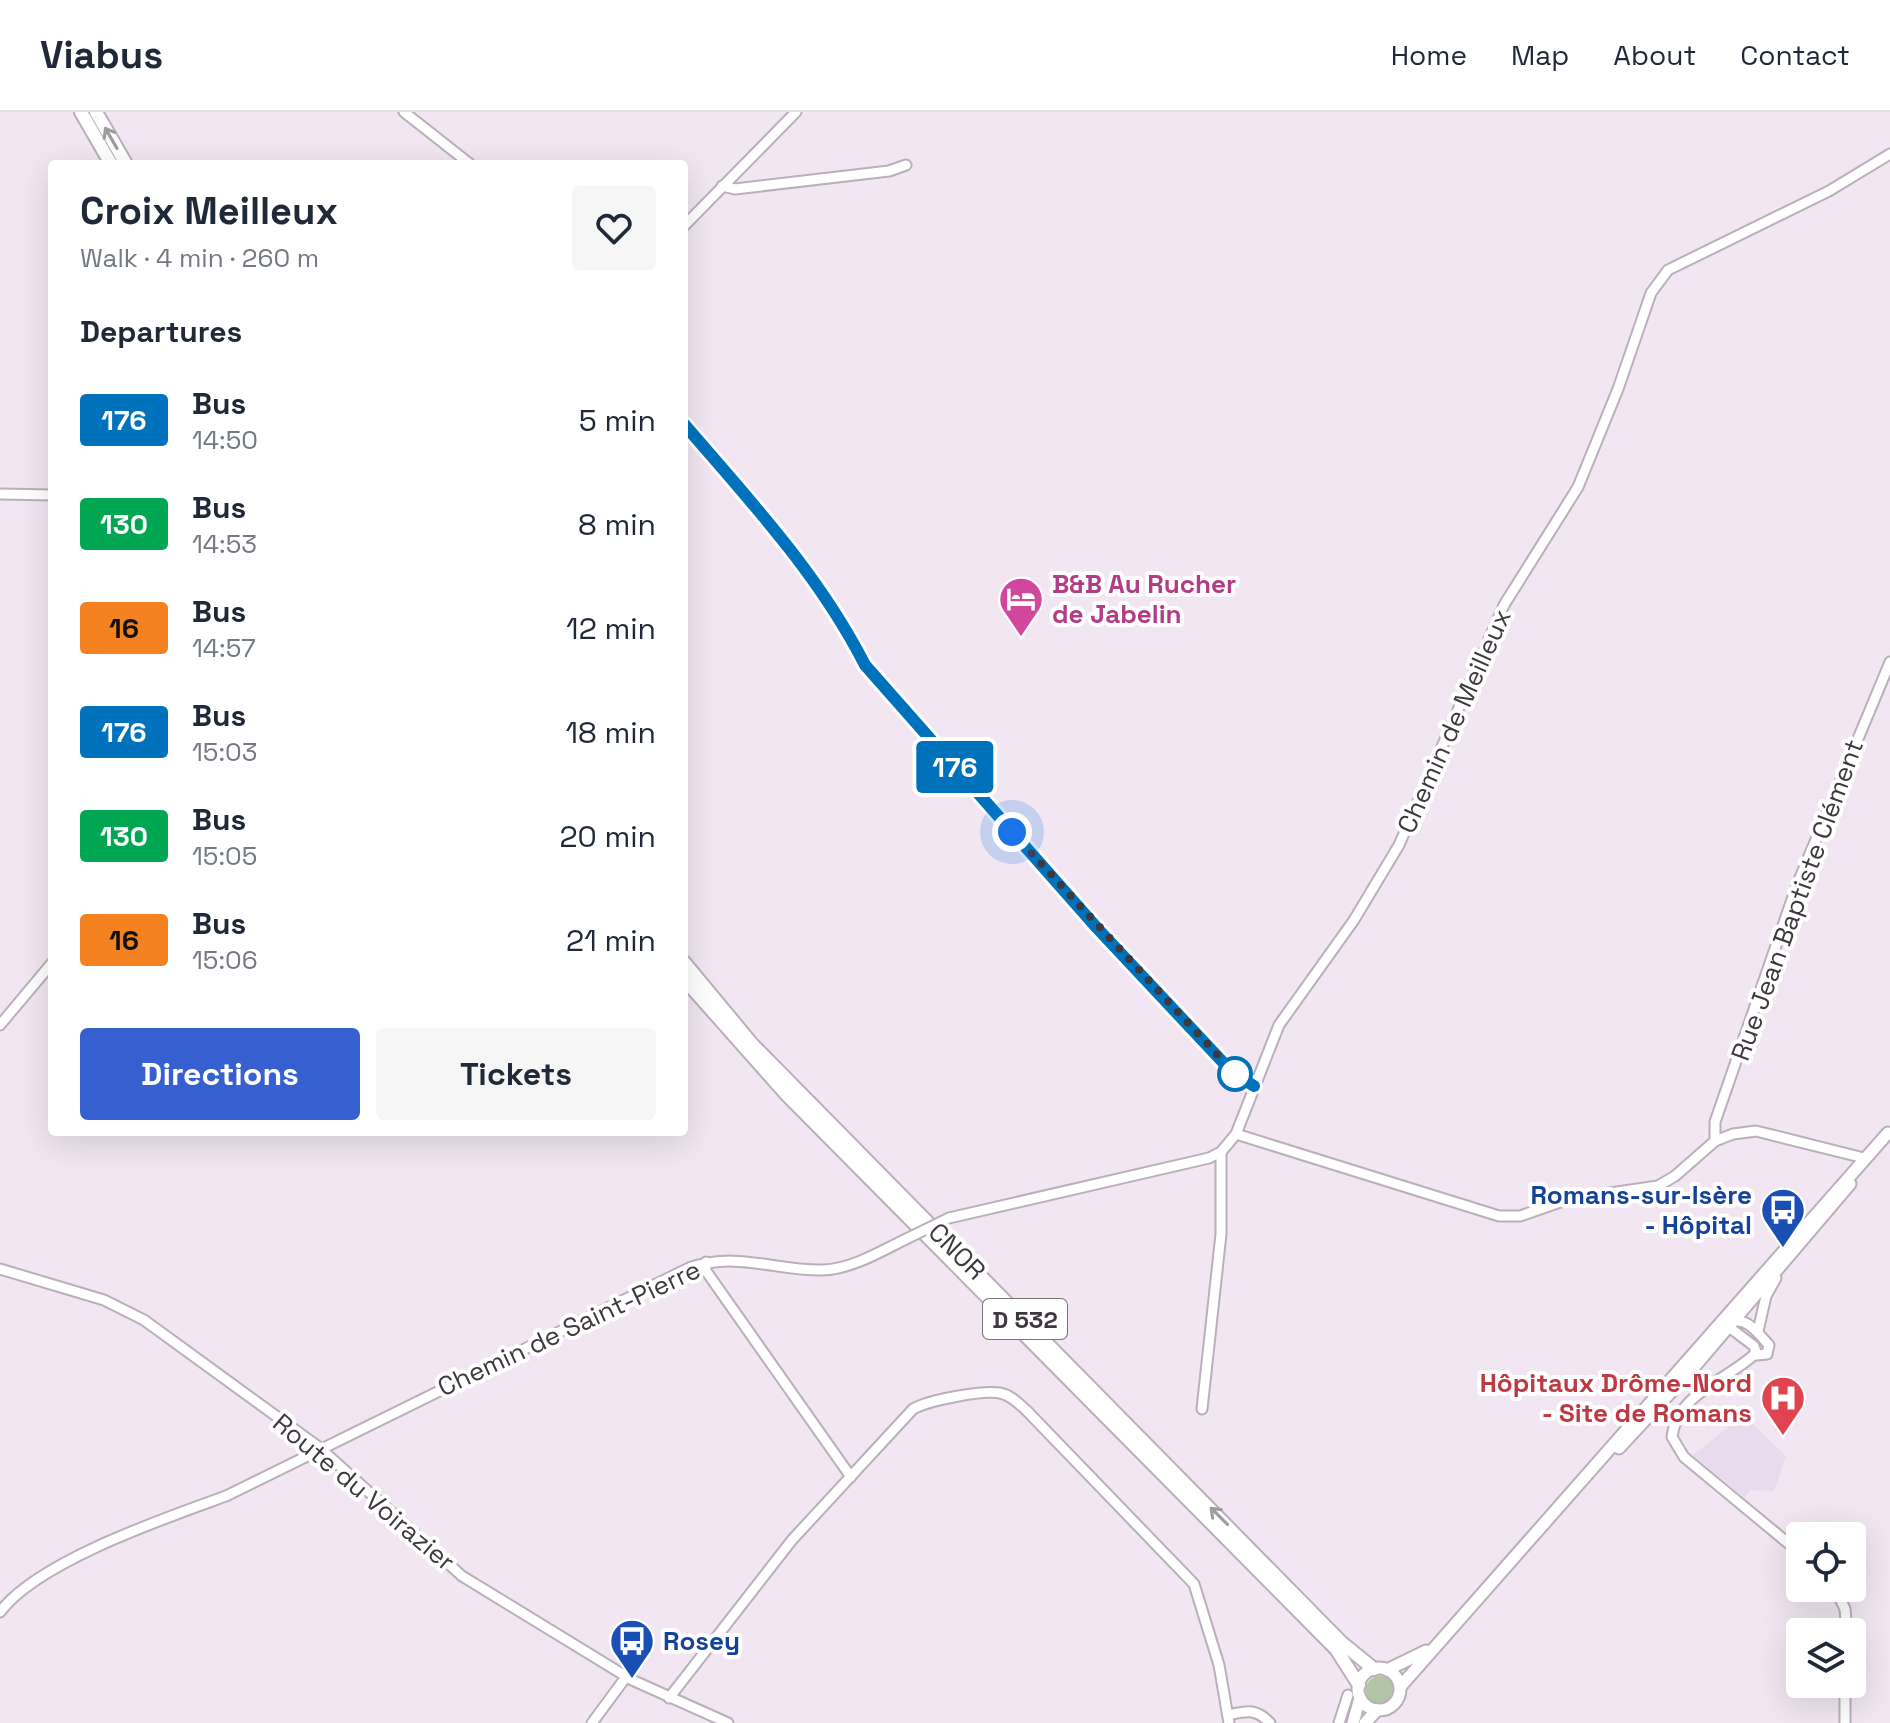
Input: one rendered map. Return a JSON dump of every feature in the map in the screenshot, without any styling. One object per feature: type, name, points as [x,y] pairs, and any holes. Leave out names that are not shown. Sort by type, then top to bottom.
[{"type":"highway","points":[[81,112],[109,160]]},
{"type":"highway","points":[[96,112],[124,160]]},
{"type":"highway","name":"CNOR","points":[[688,967],[752,1044],[1342,1643],[1374,1669]]},
{"type":"highway","name":"CNOR","points":[[688,984],[786,1094],[1336,1649],[1356,1693]]},
{"type":"main road","points":[[1365,1723],[1377,1710],[1395,1703],[1400,1687],[1750,1286],[1889,1132]]},
{"type":"main road","points":[[1564,1501],[1652,1414],[1796,1251],[1889,1132]]},
{"type":"main road","points":[[1353,1723],[1356,1693],[1374,1669],[1387,1670],[1442,1639]]},
{"type":"main road","points":[[1387,1670],[1400,1687]]},
{"type":"main road","points":[[1356,1693],[1377,1710]]},
{"type":"street","points":[[404,112],[465,160]]},
{"type":"street","points":[[688,222],[796,112]]},
{"type":"street","name":"Chemin de Meilleux","points":[[1221,1152],[1236,1134],[1279,1025],[1354,920],[1399,845],[1504,605],[1578,487],[1618,389],[1651,293],[1668,270],[1829,191],[1890,154]]},
{"type":"street","points":[[722,186],[735,189],[889,171],[906,165]]},
{"type":"street","points":[[688,429],[799,556],[845,626],[865,665],[1097,928],[1233,1073],[1254,1086]]},
{"type":"street","points":[[0,494],[48,495]]},
{"type":"street","name":"Rue Jean Baptiste Clément","points":[[1715,1141],[1715,1122],[1797,885],[1890,662]]},
{"type":"street","points":[[0,1025],[48,968]]},
{"type":"street","points":[[1236,1134],[1499,1216],[1520,1216],[1569,1199],[1658,1186],[1675,1176],[1715,1141],[1756,1131],[1852,1152],[1864,1158]]},
{"type":"street","points":[[1202,1409],[1221,1234],[1221,1152]]},
{"type":"street","name":"Chemin de Saint-Pierre","points":[[0,1612],[51,1571],[156,1522],[226,1496],[706,1262],[742,1259],[825,1270],[857,1262],[949,1218],[1209,1158],[1221,1152]]},
{"type":"street","points":[[1786,1541],[1684,1457],[1672,1437],[1674,1426],[1692,1401],[1758,1343],[1769,1287],[1796,1251]]},
{"type":"street","points":[[706,1262],[706,1271],[851,1477]]},
{"type":"street","name":"Route du Voirazier","points":[[0,1269],[104,1300],[144,1320],[320,1448],[462,1576],[626,1677],[728,1723]]},
{"type":"street","points":[[1713,1330],[1731,1323],[1750,1286]]},
{"type":"street","points":[[1731,1323],[1758,1343]]},
{"type":"street","points":[[1731,1323],[1758,1343]]},
{"type":"street","points":[[669,1698],[792,1540],[913,1409],[923,1403],[1000,1393],[1015,1400],[1194,1584],[1219,1665],[1229,1719],[1250,1710],[1259,1712],[1270,1723]]},
{"type":"street","points":[[592,1723],[626,1677]]},
{"type":"street","points":[[1339,1723],[1356,1693]]},
{"type":"street","points":[[1845,1698],[1845,1723]]},
{"type":"shaded area","points":[[1744,1415],[1786,1456],[1774,1491],[1750,1490],[1745,1498],[1693,1455]]},
{"type":"green space","points":[[1380,1676],[1390,1680],[1394,1690],[1390,1700],[1380,1704],[1370,1700],[1366,1690],[1370,1680]]},
{"type":"bus line","name":"176","points":[[688,429],[799,556],[845,626],[865,665],[1097,928],[1233,1073],[1254,1086]]},
{"type":"place","name":"B&B Au Rucher de Jabelin","points":[[1021,638]]},
{"type":"place","name":"Romans-sur-Isère - Hôpital","points":[[1783,1249]]},
{"type":"place","name":"Hôpitaux Drôme-Nord - Site de Romans","points":[[1783,1437]]},
{"type":"place","name":"Rosey","points":[[632,1680]]},
{"type":"route","points":[[1012,832],[1097,928],[1235,1074]]}]
